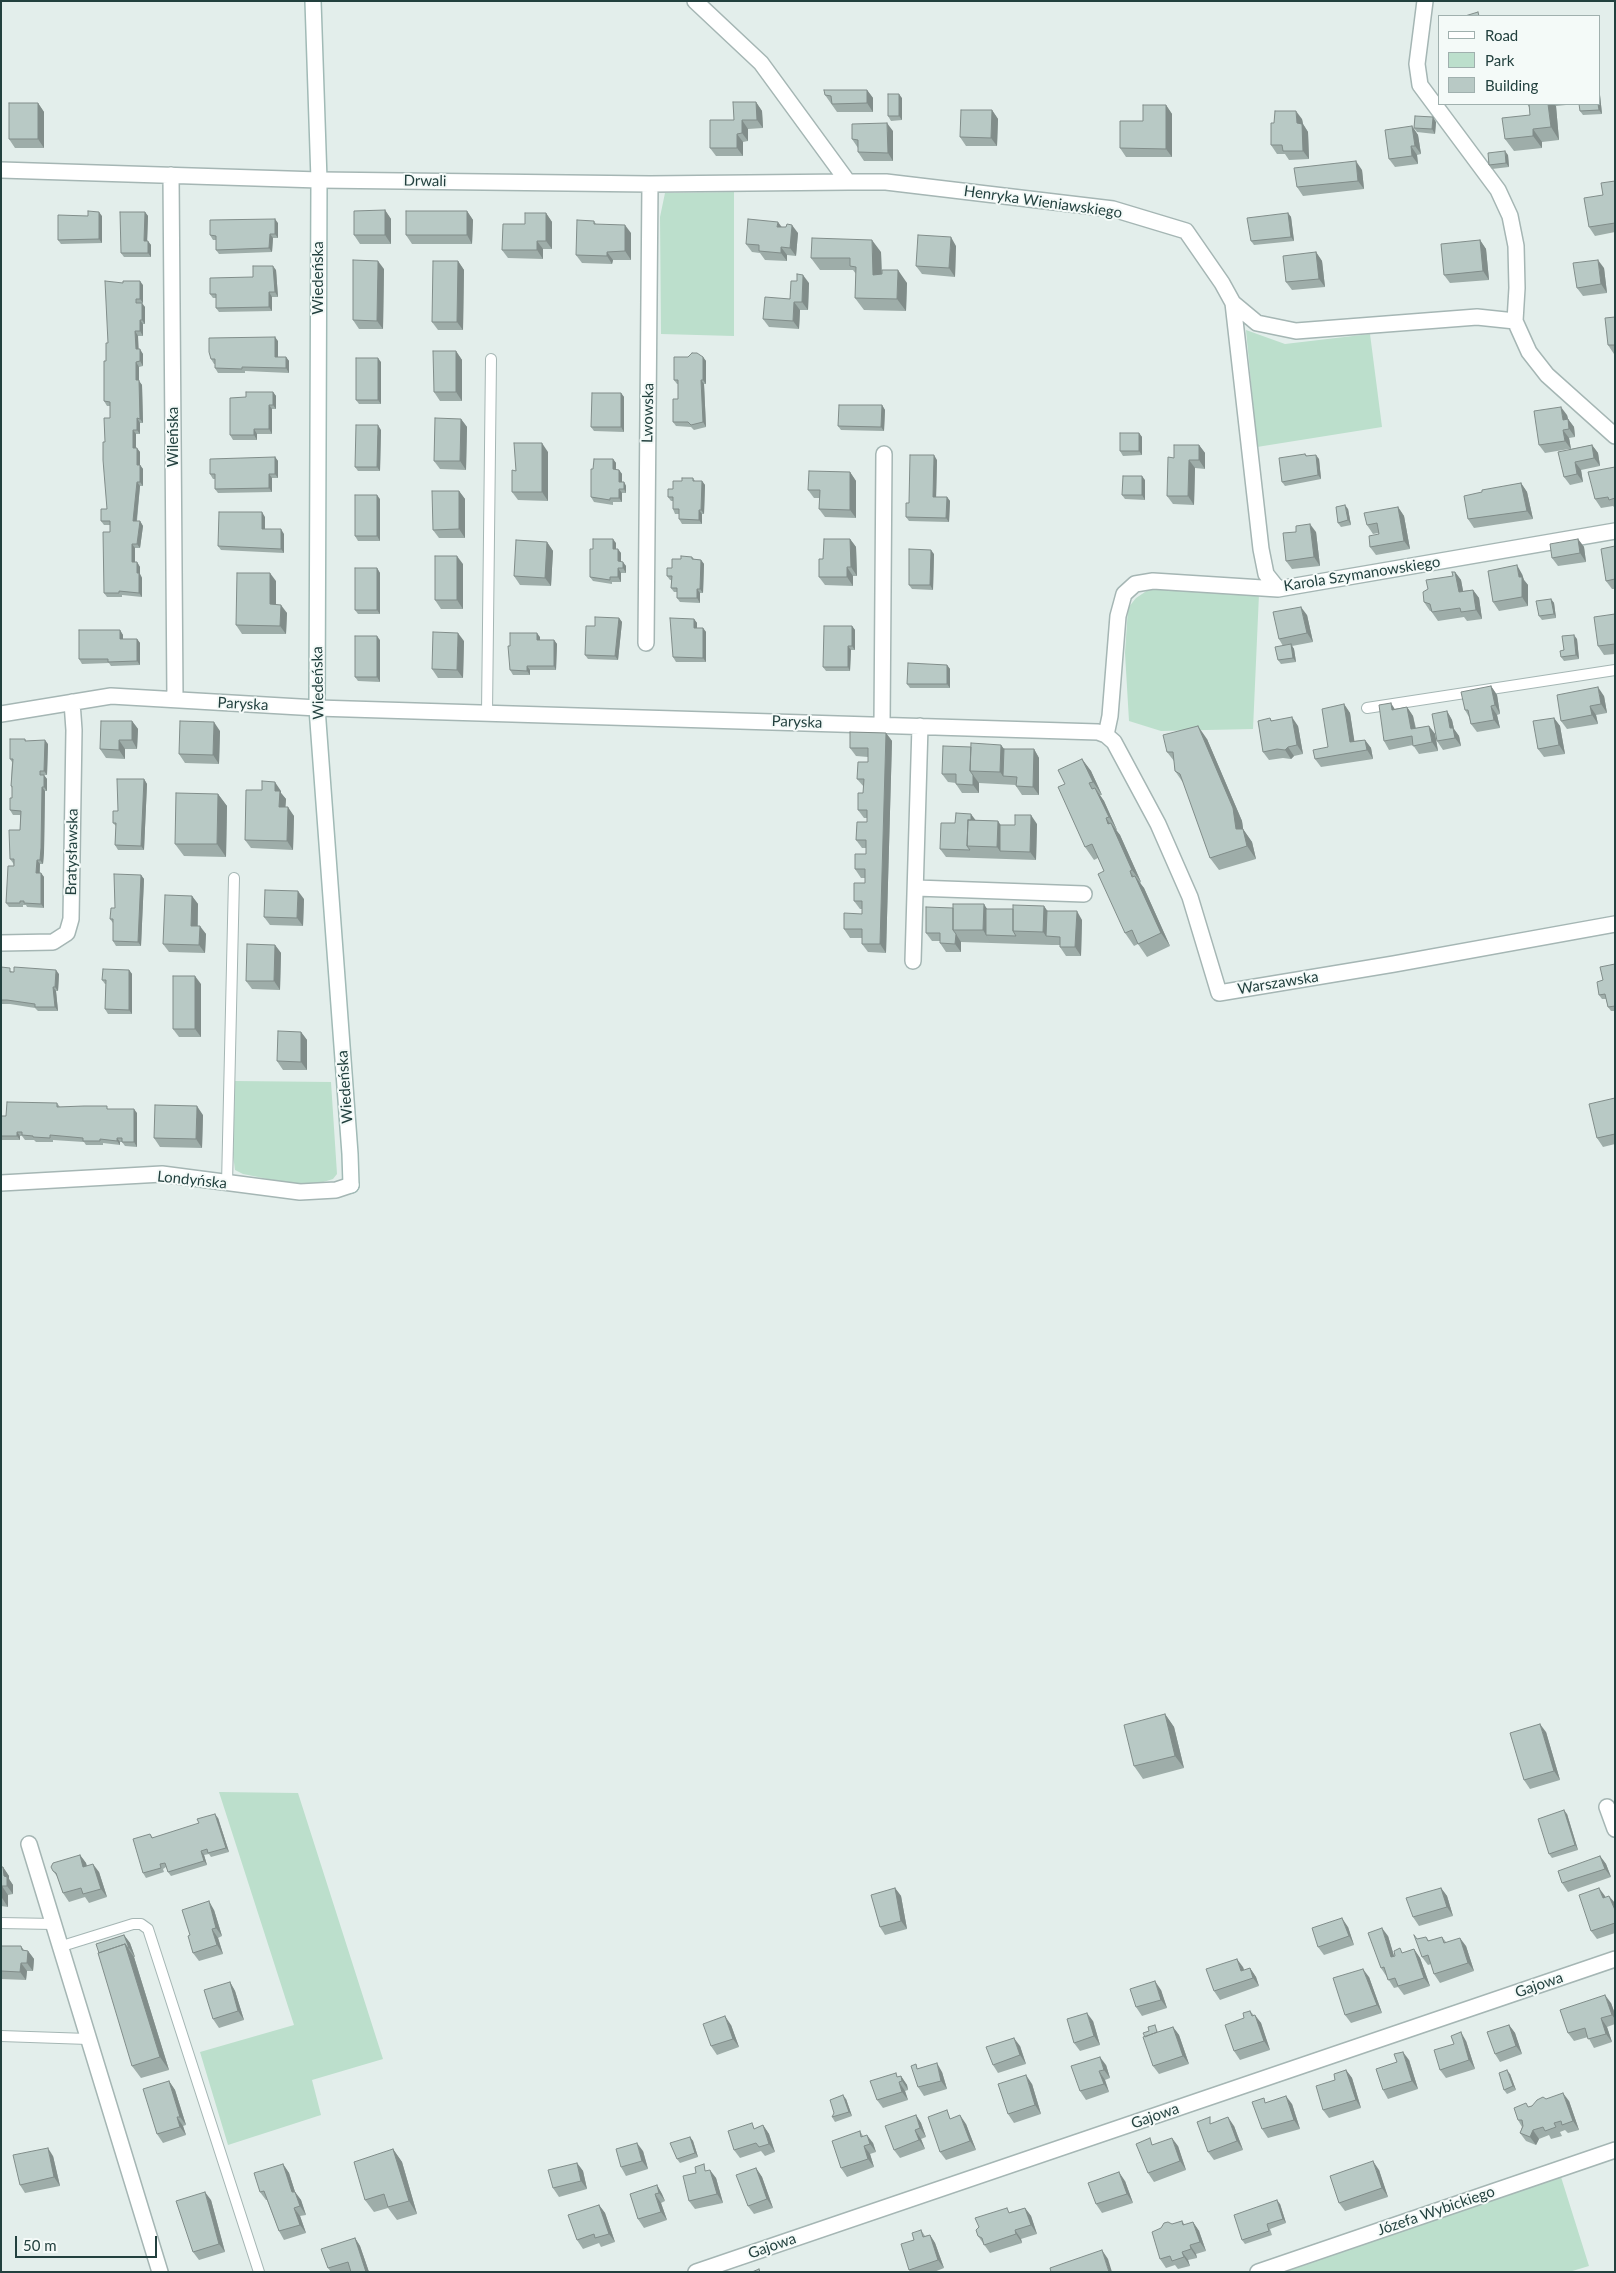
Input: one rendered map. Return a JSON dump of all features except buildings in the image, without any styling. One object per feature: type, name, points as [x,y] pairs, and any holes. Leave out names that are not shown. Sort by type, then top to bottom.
[{"type":"street","name":"Wiedeńska","points":[[313,1],[319,180],[317,708],[351,1185]]},
{"type":"street","points":[[695,1],[761,63],[848,182]]},
{"type":"street","points":[[1425,1],[1417,64],[1420,85],[1494,184],[1510,216],[1516,246],[1517,288],[1515,321],[1529,352],[1547,375],[1615,436]]},
{"type":"street","name":"Drwali","points":[[1,170],[319,180],[650,184],[848,182]]},
{"type":"street","name":"Wileńska","points":[[170,175],[175,698]]},
{"type":"street","name":"Henryka Wieniawskiego","points":[[848,182],[886,182],[1113,209],[1186,231],[1222,283],[1233,303],[1257,323],[1296,331],[1477,316],[1515,321]]},
{"type":"street","name":"Lwowska","points":[[646,643],[650,184]]},
{"type":"street","name":"Karola Szymanowskiego","points":[[1233,303],[1261,549],[1266,574],[1278,589],[1615,531]]},
{"type":"street","points":[[882,725],[884,454]]},
{"type":"street","points":[[1106,735],[1110,716],[1118,616],[1124,594],[1135,584],[1153,581],[1278,589]]},
{"type":"street","name":"Paryska","points":[[1,714],[42,709],[111,696],[175,698],[209,703],[317,708],[1093,731],[1106,735]]},
{"type":"street","name":"Bratysławska","points":[[1,944],[53,942],[67,933],[71,919],[74,730],[72,702]]},
{"type":"street","points":[[913,961],[920,726]]},
{"type":"street","name":"Warszawska","points":[[1106,735],[1117,748],[1170,851],[1199,924],[1219,993],[1615,924]]},
{"type":"street","points":[[916,888],[1084,894]]},
{"type":"street","name":"Londyńska","points":[[1,1183],[162,1174],[227,1184],[300,1192],[336,1190],[351,1185]]},
{"type":"street","points":[[1607,1807],[1615,1829]]},
{"type":"street","points":[[29,1844],[160,2272]]},
{"type":"street","name":"Gajowa","points":[[696,2272],[1615,1959]]},
{"type":"street","name":"Józefa Wybickiego","points":[[1258,2272],[1615,2150]]},
{"type":"lane","points":[[488,713],[491,359]]},
{"type":"lane","points":[[1367,708],[1615,670]]},
{"type":"lane","points":[[227,1184],[234,878]]},
{"type":"lane","points":[[1,1923],[53,1924]]},
{"type":"lane","points":[[59,1947],[133,1924],[141,1924],[148,1929],[259,2272]]},
{"type":"lane","points":[[1,2036],[88,2039]]},
{"type":"green space","points":[[734,192],[734,336],[661,334],[660,217],[665,193]]},
{"type":"green space","points":[[1246,330],[1285,344],[1370,334],[1382,427],[1257,447]]},
{"type":"green space","points":[[1151,588],[1259,594],[1253,729],[1161,731],[1129,721],[1125,653],[1128,608],[1136,598]]},
{"type":"green space","points":[[235,1081],[331,1082],[337,1174],[333,1179],[320,1183],[288,1183],[243,1174],[235,1170],[233,1155]]},
{"type":"green space","points":[[219,1792],[298,1793],[383,2059],[312,2080],[321,2115],[228,2145],[200,2052],[294,2025]]},
{"type":"green space","points":[[1561,2177],[1589,2266],[1569,2272],[1281,2272]]}]
